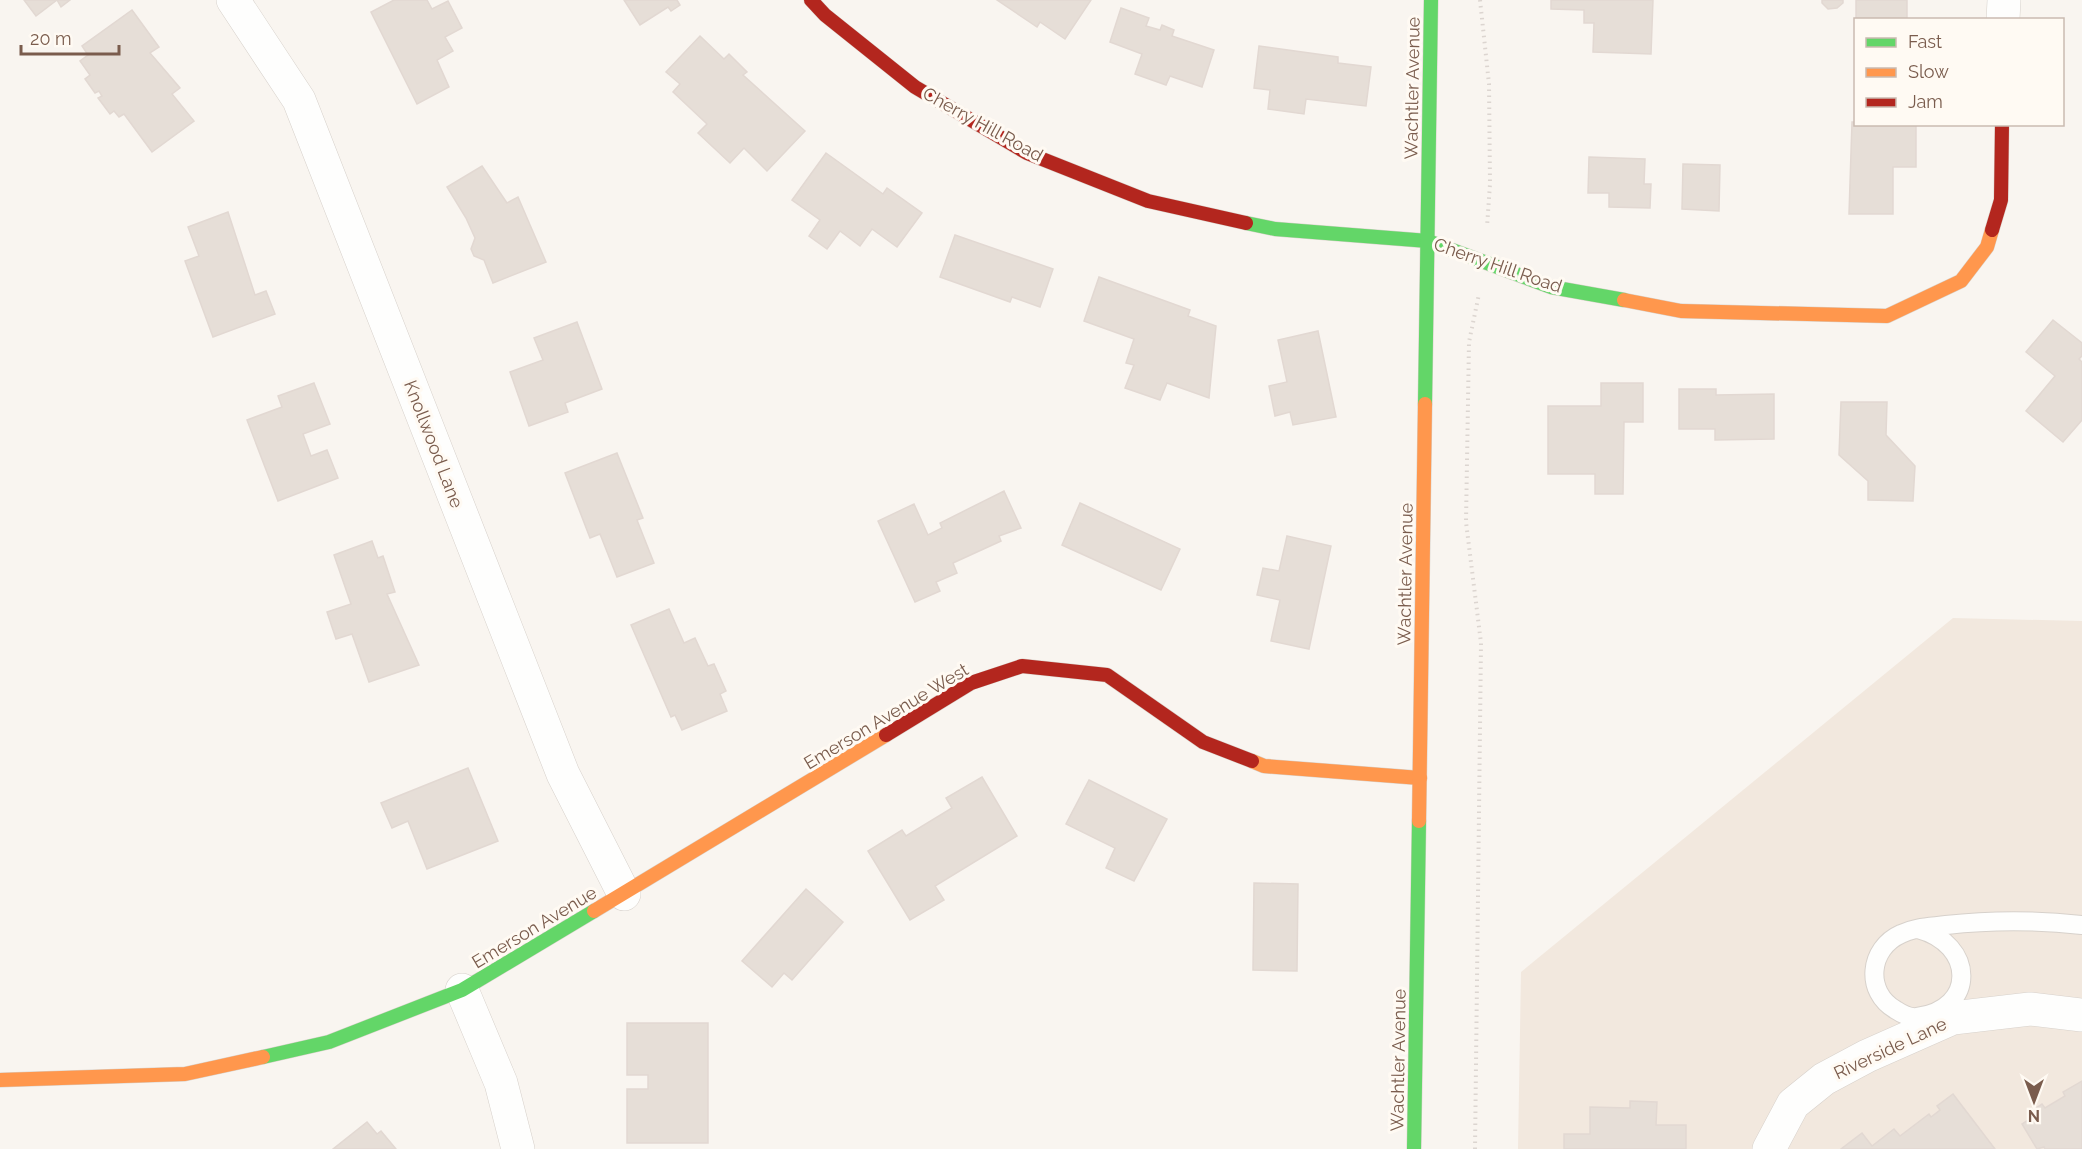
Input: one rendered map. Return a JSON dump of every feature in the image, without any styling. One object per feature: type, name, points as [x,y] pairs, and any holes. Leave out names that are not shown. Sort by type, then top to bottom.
[{"type":"street","name":"Knollwood Lane","points":[[233,0],[299,100],[563,774],[624,894]]},
{"type":"street","name":"Cherry Hill Road","points":[[811,0],[825,15],[915,87],[1027,153],[1148,201],[1275,229],[1428,241],[1551,287],[1681,311],[1887,316],[1961,281],[1987,247],[2001,200],[2002,126]]},
{"type":"street","name":"Wachtler Avenue","points":[[1414,1149],[1431,0]]},
{"type":"street","points":[[2003,18],[2004,0]]},
{"type":"street","name":"Emerson Avenue West","points":[[624,894],[971,683],[1022,666],[1107,675],[1203,742],[1264,766],[1420,778]]},
{"type":"street","name":"Emerson Avenue","points":[[462,990],[624,894]]},
{"type":"street","points":[[0,1080],[185,1074],[329,1042],[462,990],[501,1083],[518,1149]]},
{"type":"street","name":"Riverside Lane","points":[[1769,1149],[1793,1104],[1824,1078],[1934,1020],[2031,1009],[2082,1015]]},
{"type":"lane","points":[[1918,929],[1932,932],[1950,947],[1957,955],[1962,968],[1962,981],[1949,1003],[1934,1020],[1913,1017],[1896,1010],[1889,1006],[1878,993],[1874,981],[1881,948],[1900,934],[1918,929],[1974,922],[2043,920],[2082,925]]},
{"type":"path","points":[[1475,1149],[1481,644],[1466,522],[1466,481],[1469,342],[1485,262],[1490,184],[1489,84],[1480,0]]},
{"type":"shaded area","points":[[1953,618],[2082,621],[2082,1149],[1518,1149],[1521,972]]},
{"type":"building","points":[[24,0],[57,0],[36,16]]},
{"type":"building","points":[[57,0],[70,0],[61,7]]},
{"type":"building","points":[[394,0],[427,0],[432,9],[448,1],[462,28],[445,37],[453,51],[437,60],[449,87],[417,104],[371,12]]},
{"type":"building","points":[[624,0],[677,0],[680,5],[671,11],[668,7],[640,25]]},
{"type":"building","points":[[997,0],[1091,0],[1065,39],[1040,22],[1037,27]]},
{"type":"building","points":[[1551,0],[1653,0],[1651,54],[1593,52],[1594,23],[1584,23],[1584,10],[1551,9]]},
{"type":"building","points":[[1822,0],[1843,0],[1843,3],[1837,8],[1828,9]]},
{"type":"building","points":[[1856,0],[1907,0],[1907,18],[1856,18]]},
{"type":"building","points":[[1121,8],[1149,18],[1146,26],[1160,30],[1162,25],[1174,30],[1172,36],[1214,50],[1202,87],[1170,76],[1166,85],[1135,74],[1142,54],[1110,42]]},
{"type":"building","points":[[132,10],[159,47],[150,53],[180,88],[172,94],[194,121],[152,152],[124,114],[119,117],[114,111],[110,114],[98,98],[102,96],[99,91],[95,93],[85,79],[90,75],[80,61],[88,55],[82,46]]},
{"type":"building","points":[[700,36],[724,59],[729,54],[747,72],[743,75],[805,131],[767,171],[744,148],[730,163],[698,133],[707,124],[673,92],[680,84],[666,72]]},
{"type":"building","points":[[1259,46],[1338,57],[1338,63],[1371,67],[1366,106],[1306,99],[1304,114],[1268,109],[1270,90],[1254,88]]},
{"type":"building","points":[[1852,122],[1854,126],[1916,126],[1916,167],[1893,167],[1893,214],[1849,214]]},
{"type":"building","points":[[826,153],[883,194],[887,188],[922,213],[897,247],[872,229],[860,246],[840,231],[827,249],[809,236],[820,220],[792,200]]},
{"type":"building","points":[[1589,157],[1645,159],[1644,184],[1651,184],[1650,208],[1609,207],[1609,193],[1588,193]]},
{"type":"building","points":[[1683,164],[1720,165],[1719,211],[1682,209]]},
{"type":"building","points":[[482,166],[507,203],[518,197],[546,262],[493,283],[484,260],[474,256],[471,249],[475,238],[447,187]]},
{"type":"building","points":[[228,212],[255,295],[266,291],[275,314],[213,337],[185,261],[199,256],[188,227]]},
{"type":"building","points":[[955,235],[1053,269],[1040,307],[1012,297],[1010,302],[940,277]]},
{"type":"building","points":[[1099,277],[1190,310],[1188,316],[1216,326],[1209,398],[1167,383],[1160,400],[1125,388],[1134,365],[1126,363],[1134,339],[1084,321]]},
{"type":"building","points":[[2053,320],[2082,343],[2082,356],[2079,359],[2082,362],[2082,420],[2063,442],[2026,411],[2055,376],[2026,352]]},
{"type":"building","points":[[577,322],[602,389],[565,403],[568,412],[529,426],[510,372],[543,360],[534,338]]},
{"type":"building","points":[[1318,331],[1336,417],[1293,425],[1290,412],[1275,416],[1269,386],[1287,382],[1278,340]]},
{"type":"building","points":[[314,383],[330,424],[303,434],[311,456],[327,450],[338,478],[278,501],[247,420],[282,407],[278,396]]},
{"type":"building","points":[[1601,383],[1643,383],[1643,422],[1624,422],[1623,494],[1595,494],[1595,474],[1548,474],[1548,406],[1601,406]]},
{"type":"building","points":[[1679,389],[1716,389],[1716,395],[1774,394],[1774,439],[1715,440],[1715,429],[1679,429]]},
{"type":"building","points":[[1841,402],[1887,402],[1886,435],[1915,466],[1913,501],[1868,500],[1868,481],[1839,455]]},
{"type":"building","points":[[617,453],[643,518],[637,520],[654,563],[617,577],[600,534],[590,538],[565,473]]},
{"type":"building","points":[[1004,491],[1021,528],[999,536],[1001,541],[953,563],[957,573],[936,582],[940,591],[915,602],[878,521],[914,504],[928,535],[942,528],[940,523]]},
{"type":"building","points":[[1080,503],[1180,549],[1161,590],[1062,545]]},
{"type":"building","points":[[1287,536],[1331,546],[1309,649],[1271,641],[1280,600],[1257,595],[1263,568],[1279,571]]},
{"type":"building","points":[[372,541],[378,558],[383,556],[395,592],[387,594],[419,665],[369,682],[352,634],[336,639],[327,612],[351,604],[334,555]]},
{"type":"building","points":[[669,609],[684,643],[695,638],[708,666],[714,664],[726,691],[720,694],[727,711],[682,730],[675,715],[671,717],[631,625]]},
{"type":"building","points":[[468,768],[498,841],[427,869],[408,821],[392,828],[381,803]]},
{"type":"building","points":[[982,777],[1017,836],[935,886],[944,900],[910,920],[868,851],[902,830],[906,836],[952,808],[946,798]]},
{"type":"building","points":[[1089,780],[1167,819],[1134,881],[1106,868],[1115,848],[1066,824]]},
{"type":"building","points":[[1254,883],[1298,884],[1297,971],[1253,970]]},
{"type":"building","points":[[806,889],[843,922],[792,980],[784,973],[772,987],[742,961]]},
{"type":"building","points":[[627,1023],[708,1023],[708,1143],[627,1143],[627,1089],[648,1089],[648,1075],[627,1075]]},
{"type":"building","points":[[2082,1081],[2082,1149],[2045,1149],[2044,1147],[2037,1149],[2022,1124],[2033,1117],[2030,1112],[2042,1104],[2045,1108],[2065,1096],[2063,1092]]},
{"type":"building","points":[[1953,1094],[1995,1149],[1841,1149],[1862,1133],[1872,1146],[1894,1129],[1900,1136],[1929,1114],[1931,1117],[1940,1110],[1937,1106]]},
{"type":"building","points":[[1630,1101],[1657,1102],[1656,1125],[1686,1125],[1686,1149],[1564,1149],[1564,1134],[1590,1134],[1590,1107],[1630,1108]]},
{"type":"building","points":[[367,1122],[377,1134],[381,1131],[396,1149],[333,1149]]},
{"type":"traffic: fast","points":[[1425,404],[1431,0]]},
{"type":"traffic: fast","points":[[1246,223],[1275,229],[1428,241],[1551,287],[1624,300]]},
{"type":"traffic: fast","points":[[1414,1149],[1419,821]]},
{"type":"traffic: fast","points":[[263,1057],[329,1042],[462,990],[594,911]]},
{"type":"traffic: slow","points":[[1624,300],[1681,311],[1887,316],[1961,281],[1987,247],[1992,230]]},
{"type":"traffic: slow","points":[[1419,821],[1425,404]]},
{"type":"traffic: slow","points":[[594,911],[886,735]]},
{"type":"traffic: slow","points":[[1252,761],[1264,766],[1420,778]]},
{"type":"traffic: slow","points":[[0,1080],[185,1074],[263,1057]]},
{"type":"traffic: jam","points":[[811,0],[825,15],[915,87],[1027,153],[1148,201],[1246,223]]},
{"type":"traffic: jam","points":[[1992,230],[2001,200],[2002,126]]},
{"type":"traffic: jam","points":[[886,735],[971,683],[1022,666],[1107,675],[1203,742],[1252,761]]}]
